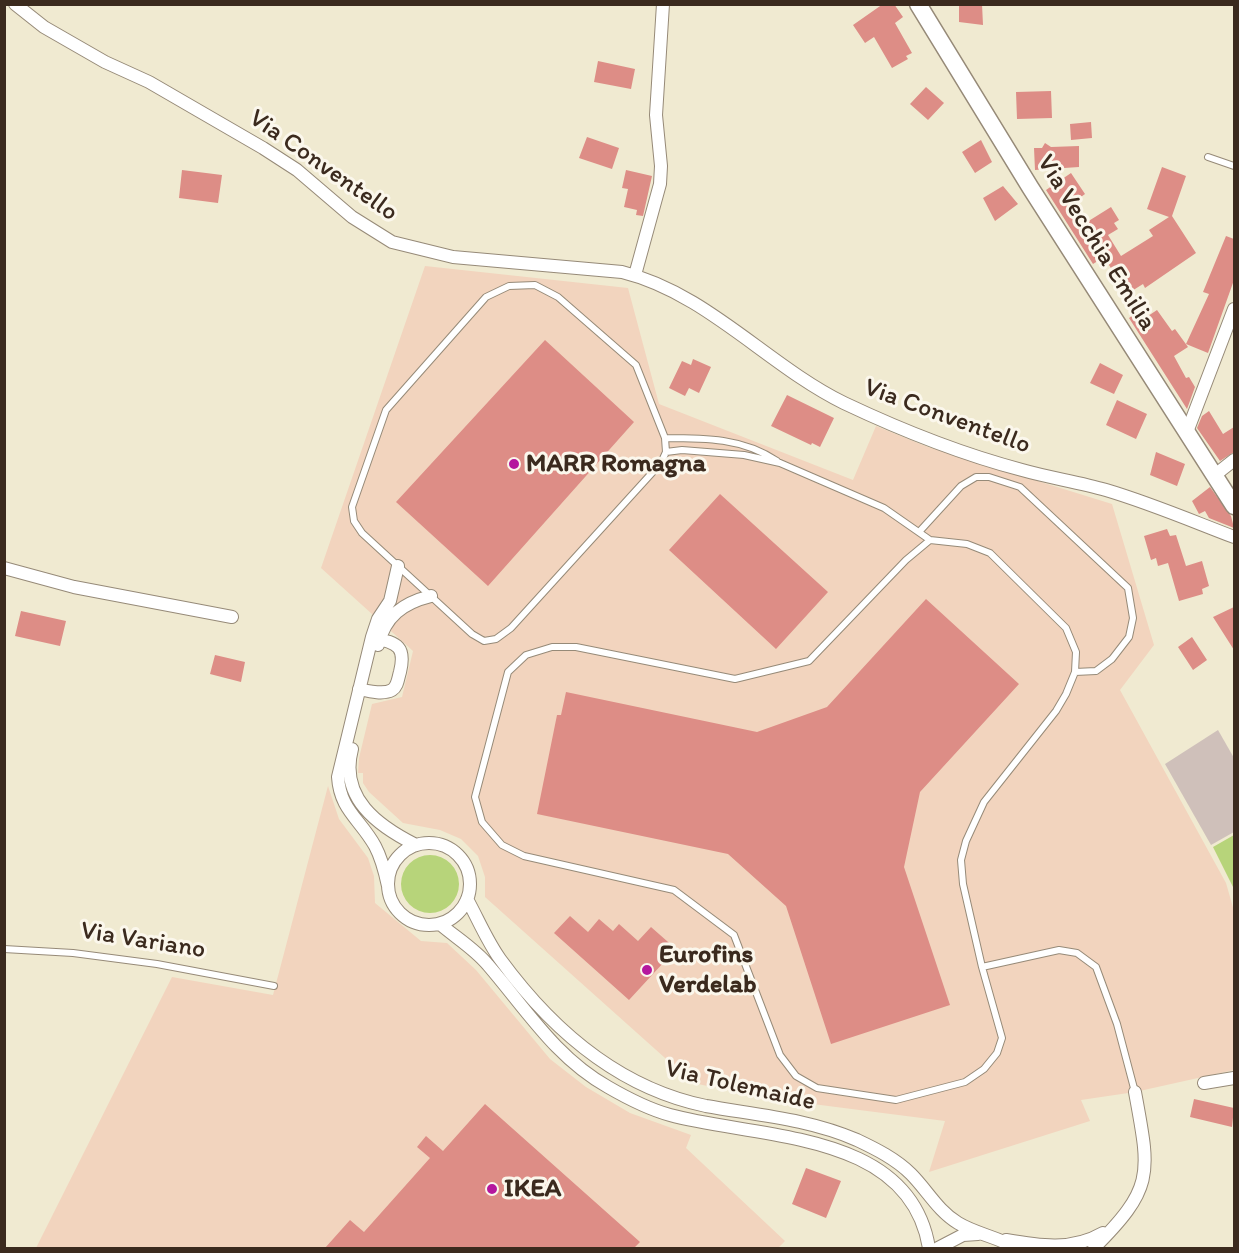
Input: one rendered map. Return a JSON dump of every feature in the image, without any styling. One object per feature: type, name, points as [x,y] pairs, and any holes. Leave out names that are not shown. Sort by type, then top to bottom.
[{"type":"street","name":"Via Conventello","points":[[15,4],[44,27],[105,62],[149,82],[263,148],[297,170],[374,234],[392,242],[453,257],[635,275],[700,306],[795,373],[841,401],[895,427],[1021,470],[1107,491],[1234,537]]},
{"type":"street","points":[[635,275],[660,184],[661,166],[656,115],[663,4]]},
{"type":"street","name":"Via Vecchia Emilia","points":[[918,4],[1030,187],[1234,506]]},
{"type":"street","points":[[1187,432],[1234,309]]},
{"type":"street","points":[[1215,475],[1234,460]]},
{"type":"street","points":[[398,566],[390,601],[378,619],[376,638],[363,690],[338,777],[339,791],[346,809],[375,846],[391,899],[405,917],[423,924],[440,924],[451,918],[467,899]]},
{"type":"street","points":[[4,568],[74,587],[232,617]]},
{"type":"street","points":[[376,638],[387,621],[401,607],[431,596]]},
{"type":"street","points":[[363,690],[391,690],[397,684],[403,657],[401,649],[390,641],[376,638]]},
{"type":"street","points":[[363,690],[350,754],[349,778],[354,795],[369,815],[391,832],[416,845]]},
{"type":"street","points":[[388,886],[395,861],[416,845]]},
{"type":"street","name":"Via Tolemaide","points":[[416,845],[442,845],[454,852],[468,873],[470,886],[467,899],[500,958],[555,1024],[611,1069],[648,1089],[675,1099],[803,1123],[857,1140],[888,1156],[910,1174],[943,1212],[958,1223],[983,1234],[1037,1245],[1066,1246],[1091,1240],[1117,1225]]},
{"type":"street","name":"Via Tolemaide","points":[[440,924],[486,963],[538,1027],[581,1070],[616,1091],[668,1114],[821,1143],[850,1154],[884,1174],[912,1203],[927,1233],[929,1248]]},
{"type":"street","points":[[1204,1083],[1234,1078]]},
{"type":"street","name":"Via Tolemaide","points":[[1094,1248],[1132,1206],[1142,1185],[1147,1163],[1135,1092]]},
{"type":"street","name":"Via Tolemaide","points":[[938,1248],[963,1235],[983,1234]]},
{"type":"street","name":"Via Tolemaide","points":[[1001,1239],[1016,1248]]},
{"type":"lane","points":[[1208,157],[1234,166]]},
{"type":"lane","points":[[535,285],[558,297],[636,365],[665,438],[666,452],[661,463],[519,620],[496,639],[484,641],[472,634],[362,533],[354,521],[352,507],[386,410],[486,297],[509,286],[535,285]]},
{"type":"lane","points":[[665,438],[733,441],[763,452],[780,463],[884,508],[930,540],[967,544],[990,554],[1066,628],[1076,652],[1075,672],[1056,711],[984,802],[966,841],[961,860],[963,884],[982,967],[1002,1038],[997,1053],[984,1069],[965,1082],[896,1100],[817,1088],[796,1076],[780,1055],[734,935],[674,890],[524,856],[502,845],[482,822],[476,797],[508,672],[526,655],[552,647],[576,647],[735,679],[809,661],[906,560],[930,540]]},
{"type":"lane","points":[[666,452],[682,450],[744,455],[780,463]]},
{"type":"lane","points":[[919,532],[961,486],[976,477],[988,477],[1020,487],[1128,588],[1133,618],[1129,637],[1112,659],[1096,671],[1075,672]]},
{"type":"lane","name":"Via Variano","points":[[4,949],[73,953],[146,962],[274,987]]},
{"type":"lane","points":[[982,967],[1059,950],[1077,953],[1096,967],[1117,1024],[1135,1092]]},
{"type":"shaded area","points":[[425,266],[628,288],[659,404],[853,480],[876,426],[928,447],[1112,504],[1154,645],[1120,690],[1226,883],[1234,911],[1234,1070],[1135,1092],[1081,1100],[1090,1121],[929,1172],[945,1121],[766,1098],[693,1083],[485,897],[485,877],[478,856],[461,839],[440,830],[403,823],[369,792],[363,783],[363,773],[358,773],[359,758],[372,704],[402,697],[413,651],[321,568]]},
{"type":"shaded area","points":[[1218,730],[1234,758],[1234,832],[1211,845],[1165,764]]},
{"type":"shaded area","points":[[328,786],[339,819],[368,858],[374,876],[375,903],[421,941],[447,943],[476,970],[550,1059],[586,1087],[630,1113],[691,1135],[686,1148],[785,1241],[778,1248],[36,1248],[172,977],[273,995]]},
{"type":"green space","points":[[1234,835],[1234,889],[1213,847]]},
{"type":"green space","points":[[430,855],[441,857],[451,863],[457,873],[459,884],[457,895],[451,905],[441,911],[430,913],[419,911],[409,905],[403,895],[401,884],[403,873],[409,863],[419,857]]},
{"type":"building","points":[[883,4],[894,4],[903,17],[895,23],[912,53],[906,56],[908,59],[892,68],[874,37],[865,43],[853,25]]},
{"type":"building","points":[[959,4],[982,4],[983,25],[959,22]]},
{"type":"building","points":[[598,61],[635,69],[631,89],[594,82]]},
{"type":"building","points":[[926,87],[944,103],[928,120],[910,104]]},
{"type":"building","points":[[1051,91],[1052,118],[1017,119],[1016,92]]},
{"type":"building","points":[[1091,122],[1092,138],[1071,140],[1070,124]]},
{"type":"building","points":[[587,137],[619,148],[612,169],[579,158]]},
{"type":"building","points":[[981,140],[992,162],[975,173],[962,152]]},
{"type":"building","points":[[1045,143],[1051,147],[1079,146],[1079,167],[1035,170],[1034,148],[1042,148]]},
{"type":"building","points":[[1162,167],[1186,176],[1172,216],[1196,253],[1145,288],[1143,284],[1127,294],[1104,257],[1093,264],[1046,190],[1071,173],[1085,194],[1074,202],[1087,222],[1111,207],[1119,220],[1114,223],[1118,229],[1108,235],[1121,256],[1153,236],[1149,230],[1169,217],[1147,209]]},
{"type":"building","points":[[182,170],[222,175],[218,203],[179,198]]},
{"type":"building","points":[[626,170],[652,176],[643,216],[636,215],[637,210],[624,207],[628,189],[622,188]]},
{"type":"building","points":[[1003,186],[1018,204],[995,221],[983,198]]},
{"type":"building","points":[[1226,236],[1234,239],[1234,280],[1208,353],[1186,344],[1209,294],[1203,292]]},
{"type":"building","points":[[1143,308],[1148,316],[1157,310],[1172,331],[1175,329],[1188,347],[1174,356],[1186,378],[1189,377],[1195,387],[1187,409],[1129,318]]},
{"type":"building","name":"MARR Romagna","points":[[545,340],[634,422],[488,586],[396,502]]},
{"type":"building","points":[[693,359],[711,367],[699,393],[689,388],[685,396],[669,388],[682,361],[691,365]]},
{"type":"building","points":[[1100,363],[1123,375],[1114,394],[1090,383]]},
{"type":"building","points":[[787,395],[834,418],[820,447],[771,426]]},
{"type":"building","points":[[1117,400],[1147,414],[1136,439],[1106,425]]},
{"type":"building","points":[[1209,411],[1223,434],[1234,427],[1234,452],[1220,461],[1197,428],[1202,416]]},
{"type":"building","points":[[1156,452],[1185,464],[1177,486],[1150,475]]},
{"type":"building","points":[[1210,487],[1231,516],[1234,528],[1209,518],[1205,511],[1199,514],[1192,501]]},
{"type":"building","points":[[720,494],[828,592],[776,649],[669,550]]},
{"type":"building","points":[[1167,529],[1170,536],[1176,535],[1186,566],[1202,561],[1209,586],[1202,589],[1203,594],[1179,601],[1168,563],[1158,566],[1156,558],[1151,560],[1144,536]]},
{"type":"building","points":[[926,599],[1019,684],[920,792],[904,867],[950,1005],[831,1044],[786,906],[728,854],[537,814],[557,715],[561,715],[566,692],[757,732],[827,707]]},
{"type":"building","points":[[1234,607],[1234,650],[1213,617]]},
{"type":"building","points":[[21,611],[66,621],[60,646],[15,636]]},
{"type":"building","points":[[1192,637],[1207,660],[1193,670],[1178,647]]},
{"type":"building","points":[[215,655],[245,662],[241,682],[210,674]]},
{"type":"building","points":[[570,916],[588,932],[599,919],[613,931],[619,924],[638,941],[651,927],[676,949],[629,1000],[554,933]]},
{"type":"building","points":[[1194,1099],[1234,1108],[1232,1127],[1190,1117]]},
{"type":"building","name":"IKEA","points":[[485,1104],[640,1242],[634,1248],[325,1248],[350,1220],[364,1232],[430,1158],[417,1147],[426,1136],[443,1151]]},
{"type":"building","points":[[806,1168],[841,1181],[826,1218],[792,1204]]},
{"type":"place","name":"MARR Romagna","points":[[514,464]]},
{"type":"place","name":"Eurofins Verdelab","points":[[647,970]]},
{"type":"place","name":"IKEA","points":[[492,1189]]}]
